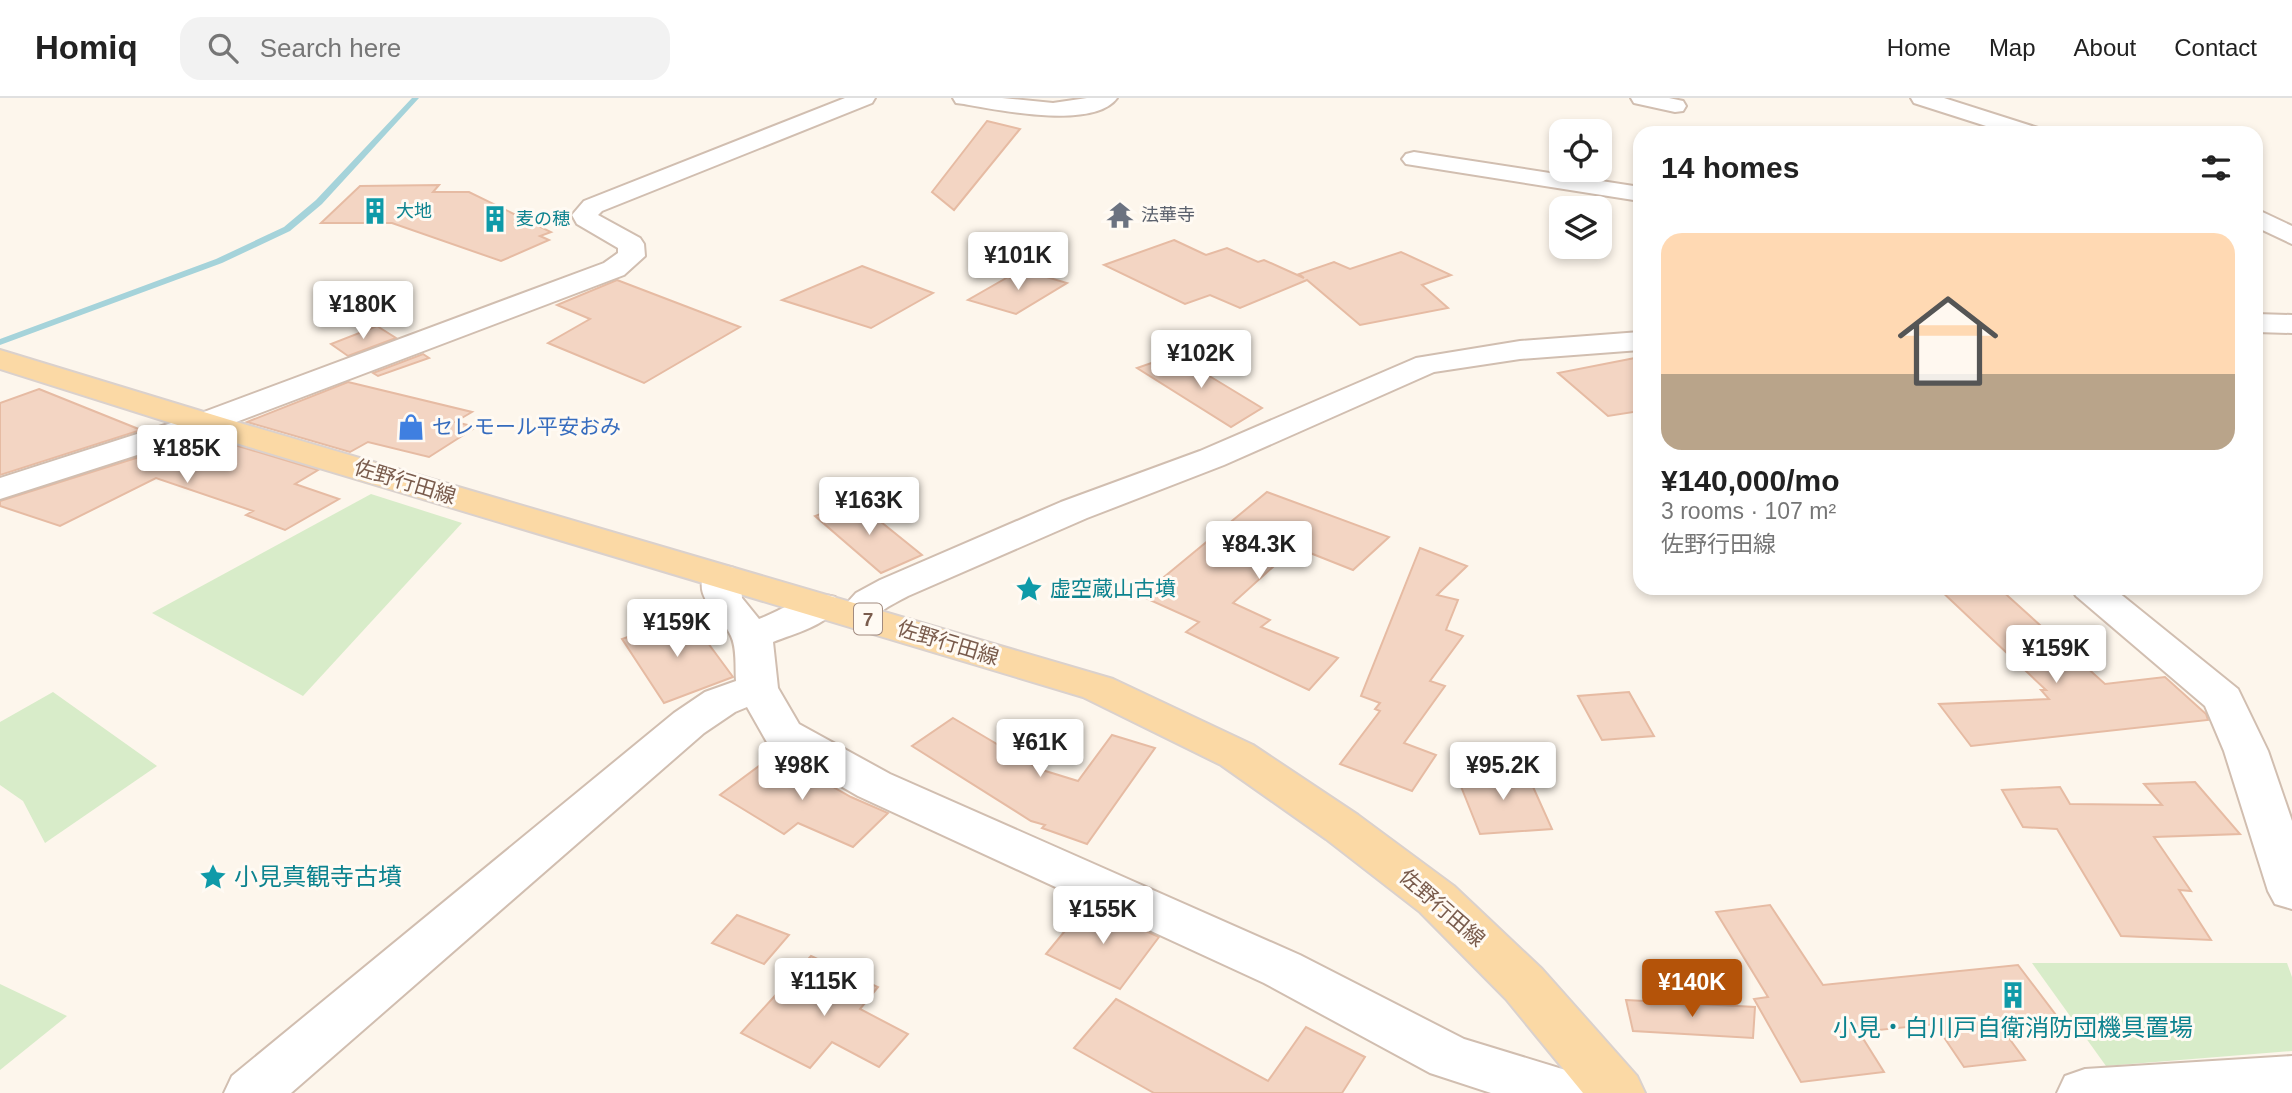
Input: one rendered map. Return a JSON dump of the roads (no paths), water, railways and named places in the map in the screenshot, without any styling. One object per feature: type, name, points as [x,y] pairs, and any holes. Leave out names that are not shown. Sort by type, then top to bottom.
[{"type":"main road","name":"佐野行田線","points":[[0,359],[204,423],[1098,688],[1237,755],[1342,827],[1437,899],[1524,984],[1617,1093]]},
{"type":"street","points":[[0,489],[204,423],[620,267],[632,256],[631,244],[586,219],[585,215],[593,206],[864,98]]},
{"type":"street","points":[[964,98],[1062,111],[1089,107],[1106,98]]},
{"type":"street","points":[[1642,98],[1675,106]]},
{"type":"street","points":[[1922,98],[2008,126]]},
{"type":"street","points":[[1414,159],[1633,193]]},
{"type":"street","points":[[2263,221],[2292,236]]},
{"type":"street","points":[[2263,323],[2292,324]]},
{"type":"street","points":[[752,636],[801,617],[870,601],[1074,510],[1212,458],[1427,364],[1520,350],[1633,342]]},
{"type":"street","points":[[721,576],[723,598],[752,636],[757,688],[783,734],[874,785],[1283,969],[1449,1057],[1565,1093]]},
{"type":"street","points":[[2098,595],[2223,699],[2246,751],[2292,891]]},
{"type":"street","points":[[252,1093],[690,723],[720,702],[757,688]]},
{"type":"street","points":[[2085,1093],[2292,1079]]},
{"type":"waterway","points":[[0,342],[219,261],[287,229],[319,202],[416,98]]},
{"type":"place","name":"大地","points":[[375,211]]},
{"type":"place","name":"法華寺","points":[[1120,215]]},
{"type":"place","name":"麦の穂","points":[[495,219]]},
{"type":"place","name":"セレモール平安おみ","points":[[411,427]]},
{"type":"place","name":"虚空蔵山古墳","points":[[1029,589]]},
{"type":"place","name":"小見真観寺古墳","points":[[213,877]]},
{"type":"place","name":"小見・白川戸自衛消防団機具置場","points":[[2013,995]]}]
